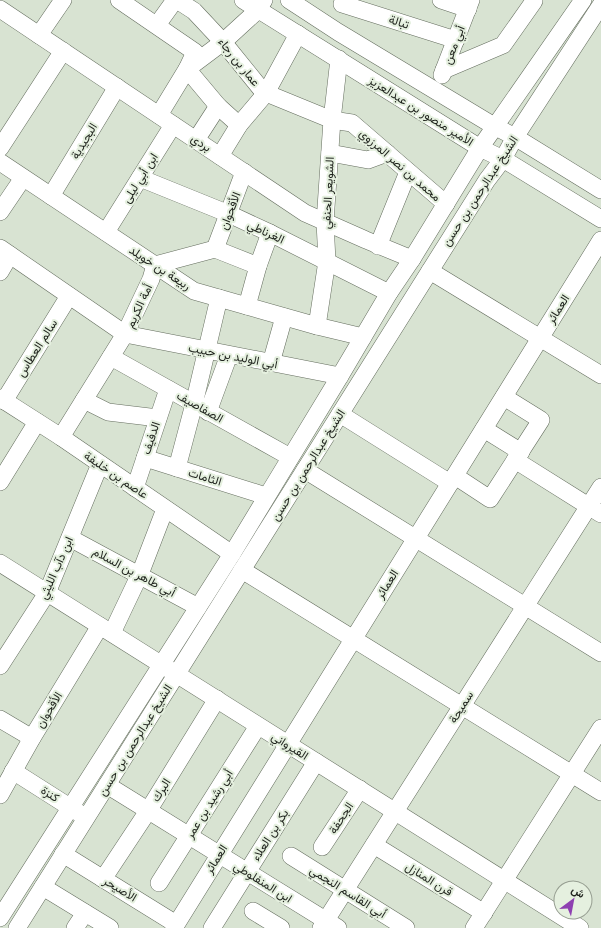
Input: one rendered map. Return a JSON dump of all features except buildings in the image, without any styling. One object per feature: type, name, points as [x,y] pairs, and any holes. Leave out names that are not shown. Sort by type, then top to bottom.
[{"type":"street","points":[[39,35],[63,0]]},
{"type":"street","points":[[119,0],[195,52],[187,69],[159,115]]},
{"type":"street","points":[[156,25],[176,0]]},
{"type":"street","name":"عمار بن رجاء","points":[[176,0],[194,11],[223,42],[261,89],[266,93],[332,120]]},
{"type":"street","name":"الأمير منصور بن عبدالعزيز","points":[[243,0],[261,5],[298,34],[480,148],[503,159],[601,219]]},
{"type":"street","name":"الأمير منصور بن عبدالعزيز","points":[[289,0],[338,32],[601,190]]},
{"type":"street","points":[[441,0],[470,5]]},
{"type":"street","points":[[444,70],[503,45],[534,0]]},
{"type":"street","name":"الشيخ عبدالرحمن بن حسن","points":[[0,918],[232,554],[389,293],[412,259],[480,148],[579,1]]},
{"type":"street","points":[[338,32],[342,2]]},
{"type":"street","name":"تبالة","points":[[342,2],[456,40]]},
{"type":"street","points":[[187,69],[223,42],[261,5]]},
{"type":"street","name":"أبي معن","points":[[436,90],[470,5]]},
{"type":"street","name":"الشيخ عبدالرحمن بن حسن","points":[[17,928],[487,180],[503,159],[515,137],[601,5]]},
{"type":"street","name":"بردي","points":[[2,15],[39,35],[305,213],[378,246],[412,259]]},
{"type":"street","points":[[220,156],[239,125],[266,93],[298,34]]},
{"type":"street","points":[[0,148],[63,51]]},
{"type":"street","name":"الشويعر الحنفي","points":[[316,326],[327,261],[325,222],[332,120],[339,59]]},
{"type":"street","points":[[187,69],[218,106],[239,125]]},
{"type":"street","name":"البجيدية","points":[[51,196],[117,87]]},
{"type":"street","points":[[196,140],[218,106]]},
{"type":"street","name":"محمد بن نصر المرزوي","points":[[332,120],[352,123],[446,204]]},
{"type":"street","name":"ابن أبي ليلى","points":[[106,232],[173,125]]},
{"type":"street","points":[[330,153],[368,160],[387,154]]},
{"type":"street","name":"ربيعة بن خويلد","points":[[0,162],[106,232],[153,272],[194,291],[316,326],[363,336]]},
{"type":"street","name":"الأقحوان","points":[[215,249],[244,172]]},
{"type":"street","points":[[378,246],[408,172]]},
{"type":"street","points":[[0,212],[23,178]]},
{"type":"street","name":"الغرناطي","points":[[140,178],[229,214],[327,261],[389,293]]},
{"type":"street","points":[[247,306],[258,266],[270,233]]},
{"type":"street","name":"العمائر","points":[[175,926],[601,240]]},
{"type":"street","points":[[153,272],[215,249],[258,266]]},
{"type":"street","points":[[0,272],[5,252],[125,334]]},
{"type":"street","points":[[430,271],[601,375]]},
{"type":"street","name":"أمة الكريم","points":[[61,437],[125,334],[153,272]]},
{"type":"street","name":"سالم العطاس","points":[[2,400],[69,296]]},
{"type":"street","points":[[201,408],[206,351],[219,298]]},
{"type":"street","points":[[271,363],[284,316]]},
{"type":"street","name":"أبي الوليد بن حبيب","points":[[125,334],[340,376]]},
{"type":"street","points":[[177,468],[201,408],[229,355]]},
{"type":"street","name":"الصفاصيف","points":[[111,357],[290,457]]},
{"type":"street","name":"الدفيف","points":[[135,488],[168,389]]},
{"type":"street","points":[[340,414],[452,480],[490,499],[541,420],[504,397]]},
{"type":"street","name":"عاصم بن خليفة","points":[[2,400],[61,437],[232,554]]},
{"type":"street","points":[[84,400],[108,412],[158,418]]},
{"type":"street","points":[[0,482],[37,422]]},
{"type":"street","points":[[484,429],[518,456],[595,510]]},
{"type":"street","name":"الثامات","points":[[145,458],[266,496]]},
{"type":"street","name":"ابن دآب الليثي","points":[[0,666],[47,593],[100,464]]},
{"type":"street","points":[[305,470],[601,653]]},
{"type":"street","name":"سميحة","points":[[328,926],[345,891],[525,606],[595,510],[601,487]]},
{"type":"street","name":"الأقحوان","points":[[0,795],[32,738],[106,630],[140,574],[165,509]]},
{"type":"street","name":"أبي طاهر بن السلام","points":[[70,538],[140,574],[198,607]]},
{"type":"street","name":"القيرواني","points":[[0,563],[580,928]]},
{"type":"street","points":[[242,570],[601,792]]},
{"type":"street","name":"البرك","points":[[103,880],[217,700]]},
{"type":"street","points":[[0,719],[32,738]]},
{"type":"street","name":"أبي رشيد بن عمر","points":[[159,883],[258,726]]},
{"type":"street","points":[[474,928],[601,728]]},
{"type":"street","name":"بكر بن العلاء","points":[[212,928],[316,762]]},
{"type":"street","name":"كنزة","points":[[13,771],[86,818]]},
{"type":"street","name":"ابن المنفلوطي","points":[[106,785],[247,872],[328,926]]},
{"type":"street","name":"الجحفة","points":[[322,847],[360,789]]},
{"type":"street","name":"قرن المنازل","points":[[374,844],[484,913]]},
{"type":"street","name":"الأصيحر","points":[[63,854],[175,926]]},
{"type":"street","name":"أبي القاسم النجمي","points":[[291,856],[406,928]]},
{"type":"street","points":[[43,887],[110,928]]},
{"type":"street","points":[[253,911],[281,928]]},
{"type":"street","points":[[75,928],[85,913]]}]
